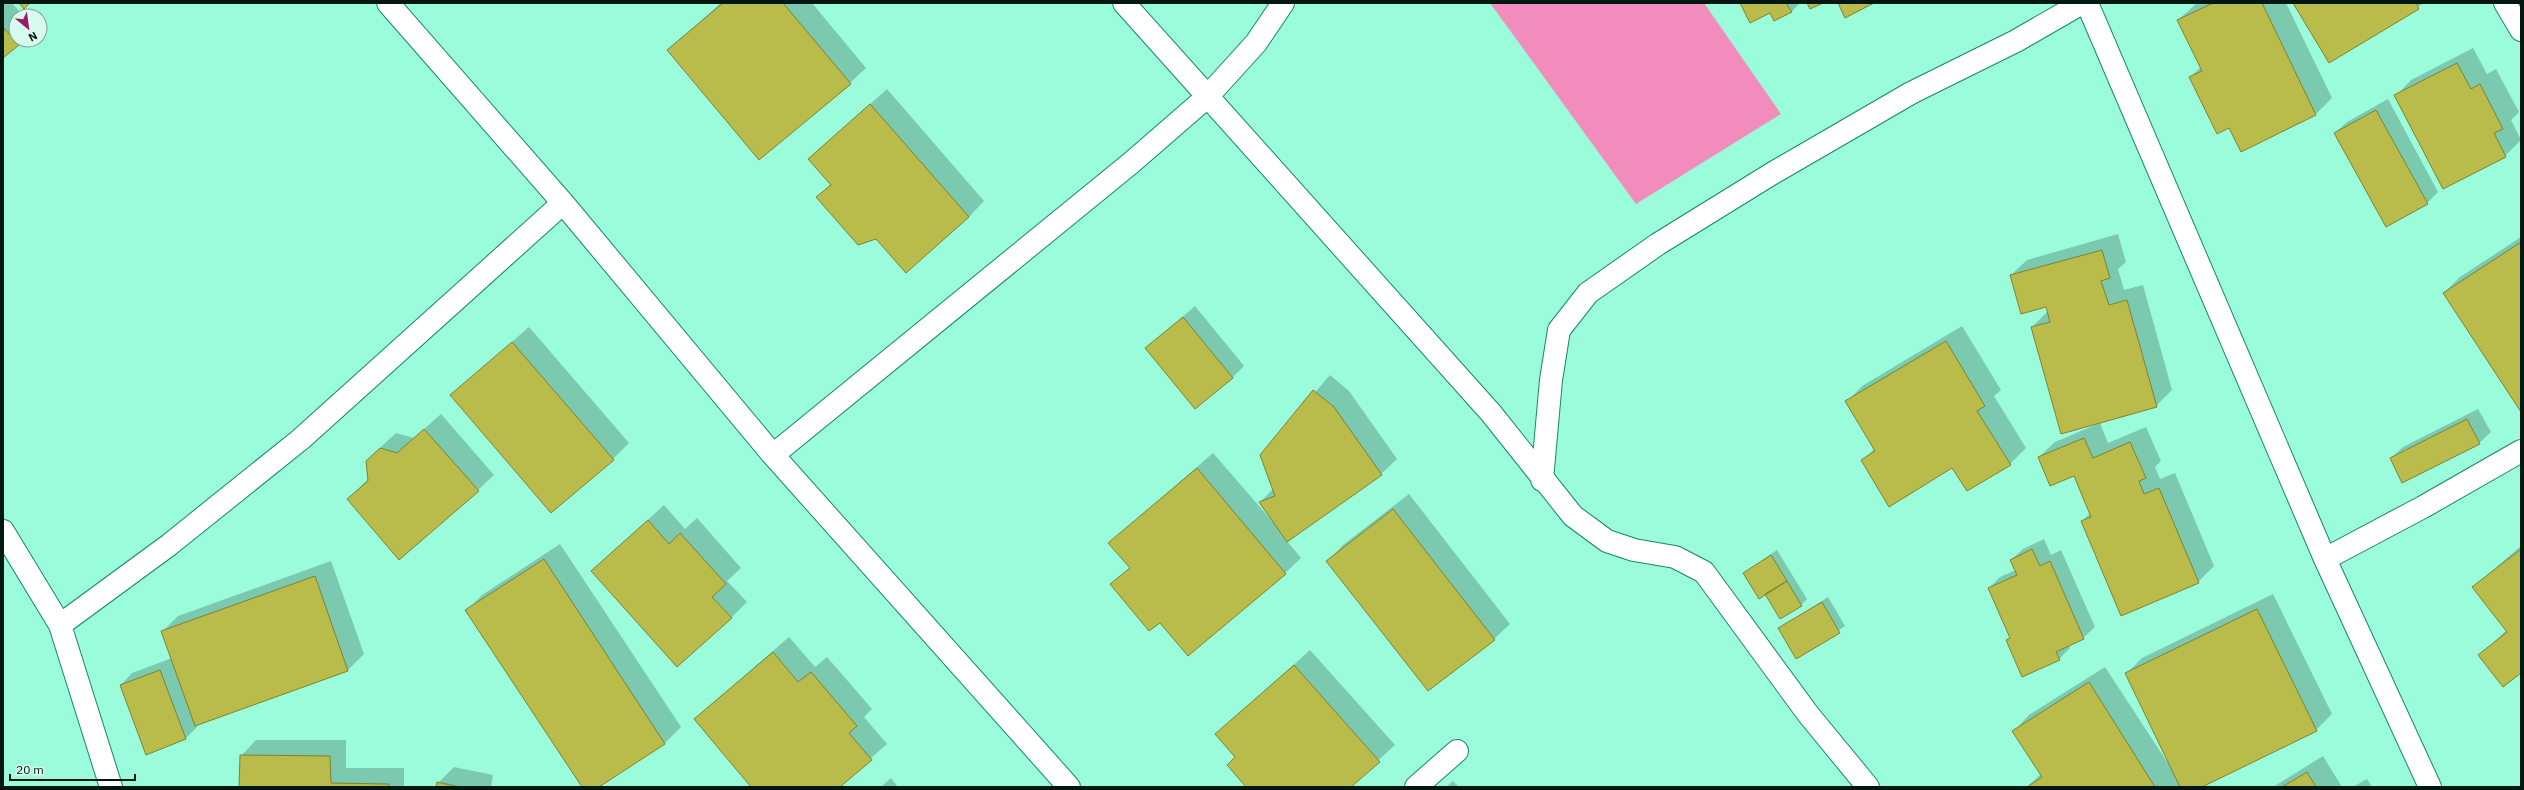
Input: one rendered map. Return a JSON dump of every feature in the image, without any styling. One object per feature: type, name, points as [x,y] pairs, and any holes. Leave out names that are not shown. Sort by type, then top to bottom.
[{"type":"street","points":[[388,3],[563,203],[773,455],[1069,787]]},
{"type":"street","points":[[1124,3],[1207,98],[1491,413],[1542,480],[1573,516],[1607,541],[1634,550],[1675,557],[1704,572],[1808,714],[1868,787]]},
{"type":"street","points":[[773,455],[1131,163],[1207,98],[1256,43],[1283,3]]},
{"type":"street","points":[[1542,480],[1551,380],[1559,330],[1588,293],[1658,244],[1773,173],[1911,93],[2016,41],[2082,3]]},
{"type":"street","points":[[2088,3],[2325,559],[2430,787]]},
{"type":"street","points":[[2505,3],[2521,30]]},
{"type":"street","points":[[60,625],[169,545],[301,439],[563,203]]},
{"type":"street","points":[[2325,559],[2423,507],[2521,451]]},
{"type":"street","points":[[3,531],[60,625],[111,787]]},
{"type":"street","points":[[1416,787],[1457,751]]},
{"type":"shaded area","points":[[1490,3],[1704,3],[1781,114],[1636,204]]},
{"type":"building","points":[[19,3],[30,3],[25,8]]},
{"type":"building","points":[[723,3],[783,3],[851,84],[759,160],[667,50]]},
{"type":"building","points":[[1740,3],[1790,3],[1787,5],[1792,12],[1774,21],[1770,13],[1750,23]]},
{"type":"building","points":[[1807,3],[1823,3],[1810,9]]},
{"type":"building","points":[[1838,3],[1874,3],[1845,18]]},
{"type":"building","points":[[2213,3],[2262,3],[2316,115],[2241,152],[2229,128],[2217,134],[2189,77],[2202,71],[2177,20]]},
{"type":"building","points":[[2293,3],[2416,3],[2419,9],[2329,63]]},
{"type":"building","points":[[3,27],[8,33],[8,48],[15,48],[3,58]]},
{"type":"building","points":[[2457,63],[2471,89],[2480,84],[2503,129],[2494,133],[2506,157],[2443,189],[2394,95]]},
{"type":"building","points":[[870,104],[969,217],[906,273],[876,239],[858,245],[816,197],[831,185],[808,159]]},
{"type":"building","points":[[2376,110],[2428,204],[2386,227],[2334,133]]},
{"type":"building","points":[[2521,242],[2521,412],[2443,293]]},
{"type":"building","points":[[2102,250],[2110,278],[2101,281],[2109,305],[2127,300],[2157,407],[2061,434],[2031,327],[2050,322],[2046,307],[2021,314],[2010,275]]},
{"type":"building","points":[[1183,317],[1233,378],[1195,409],[1145,348]]},
{"type":"building","points":[[1946,341],[1985,406],[1977,411],[2011,465],[1967,491],[1952,468],[1889,507],[1861,460],[1875,451],[1845,401]]},
{"type":"building","points":[[512,342],[614,460],[551,513],[450,395]]},
{"type":"building","points":[[1313,390],[1334,407],[1382,475],[1287,542],[1259,502],[1275,496],[1260,455]]},
{"type":"building","points":[[2467,419],[2480,444],[2402,483],[2390,458]]},
{"type":"building","points":[[424,429],[479,491],[399,560],[347,499],[368,481],[366,461],[380,448],[397,453]]},
{"type":"building","points":[[2084,438],[2093,458],[2130,442],[2146,478],[2139,481],[2144,494],[2159,488],[2199,583],[2121,616],[2081,521],[2091,517],[2074,476],[2050,486],[2038,457]]},
{"type":"building","points":[[1197,468],[1286,574],[1188,656],[1160,623],[1149,631],[1110,584],[1130,568],[1108,543]]},
{"type":"building","points":[[1393,509],[1495,640],[1428,691],[1326,561]]},
{"type":"building","points":[[648,520],[669,544],[680,533],[726,584],[712,597],[732,618],[677,667],[591,571]]},
{"type":"building","points":[[2032,549],[2040,566],[2050,561],[2084,639],[2056,652],[2060,660],[2022,677],[2006,640],[2010,638],[1988,588],[2017,575],[2010,560]]},
{"type":"building","points":[[2521,549],[2521,673],[2503,687],[2478,655],[2507,632],[2472,587]]},
{"type":"building","points":[[1771,555],[1787,581],[1759,599],[1743,573]]},
{"type":"building","points":[[544,559],[665,744],[599,787],[582,787],[465,610]]},
{"type":"building","points":[[315,576],[348,671],[195,726],[161,631]]},
{"type":"building","points":[[1787,581],[1802,606],[1780,619],[1765,594]]},
{"type":"building","points":[[1822,602],[1840,633],[1796,659],[1778,628]]},
{"type":"building","points":[[2257,609],[2317,731],[2202,787],[2180,787],[2125,673]]},
{"type":"building","points":[[773,652],[798,682],[811,672],[857,726],[849,733],[872,760],[840,787],[751,787],[694,719]]},
{"type":"building","points":[[1294,665],[1380,762],[1351,787],[1246,787],[1227,765],[1235,757],[1215,734]]},
{"type":"building","points":[[160,670],[186,739],[146,755],[120,685]]},
{"type":"building","points":[[2089,682],[2155,787],[2027,787],[2042,777],[2012,731]]},
{"type":"building","points":[[240,755],[330,756],[331,783],[389,784],[389,787],[239,787]]},
{"type":"building","points":[[2307,772],[2316,787],[2282,787]]},
{"type":"building","points":[[437,782],[460,787],[436,787]]}]
